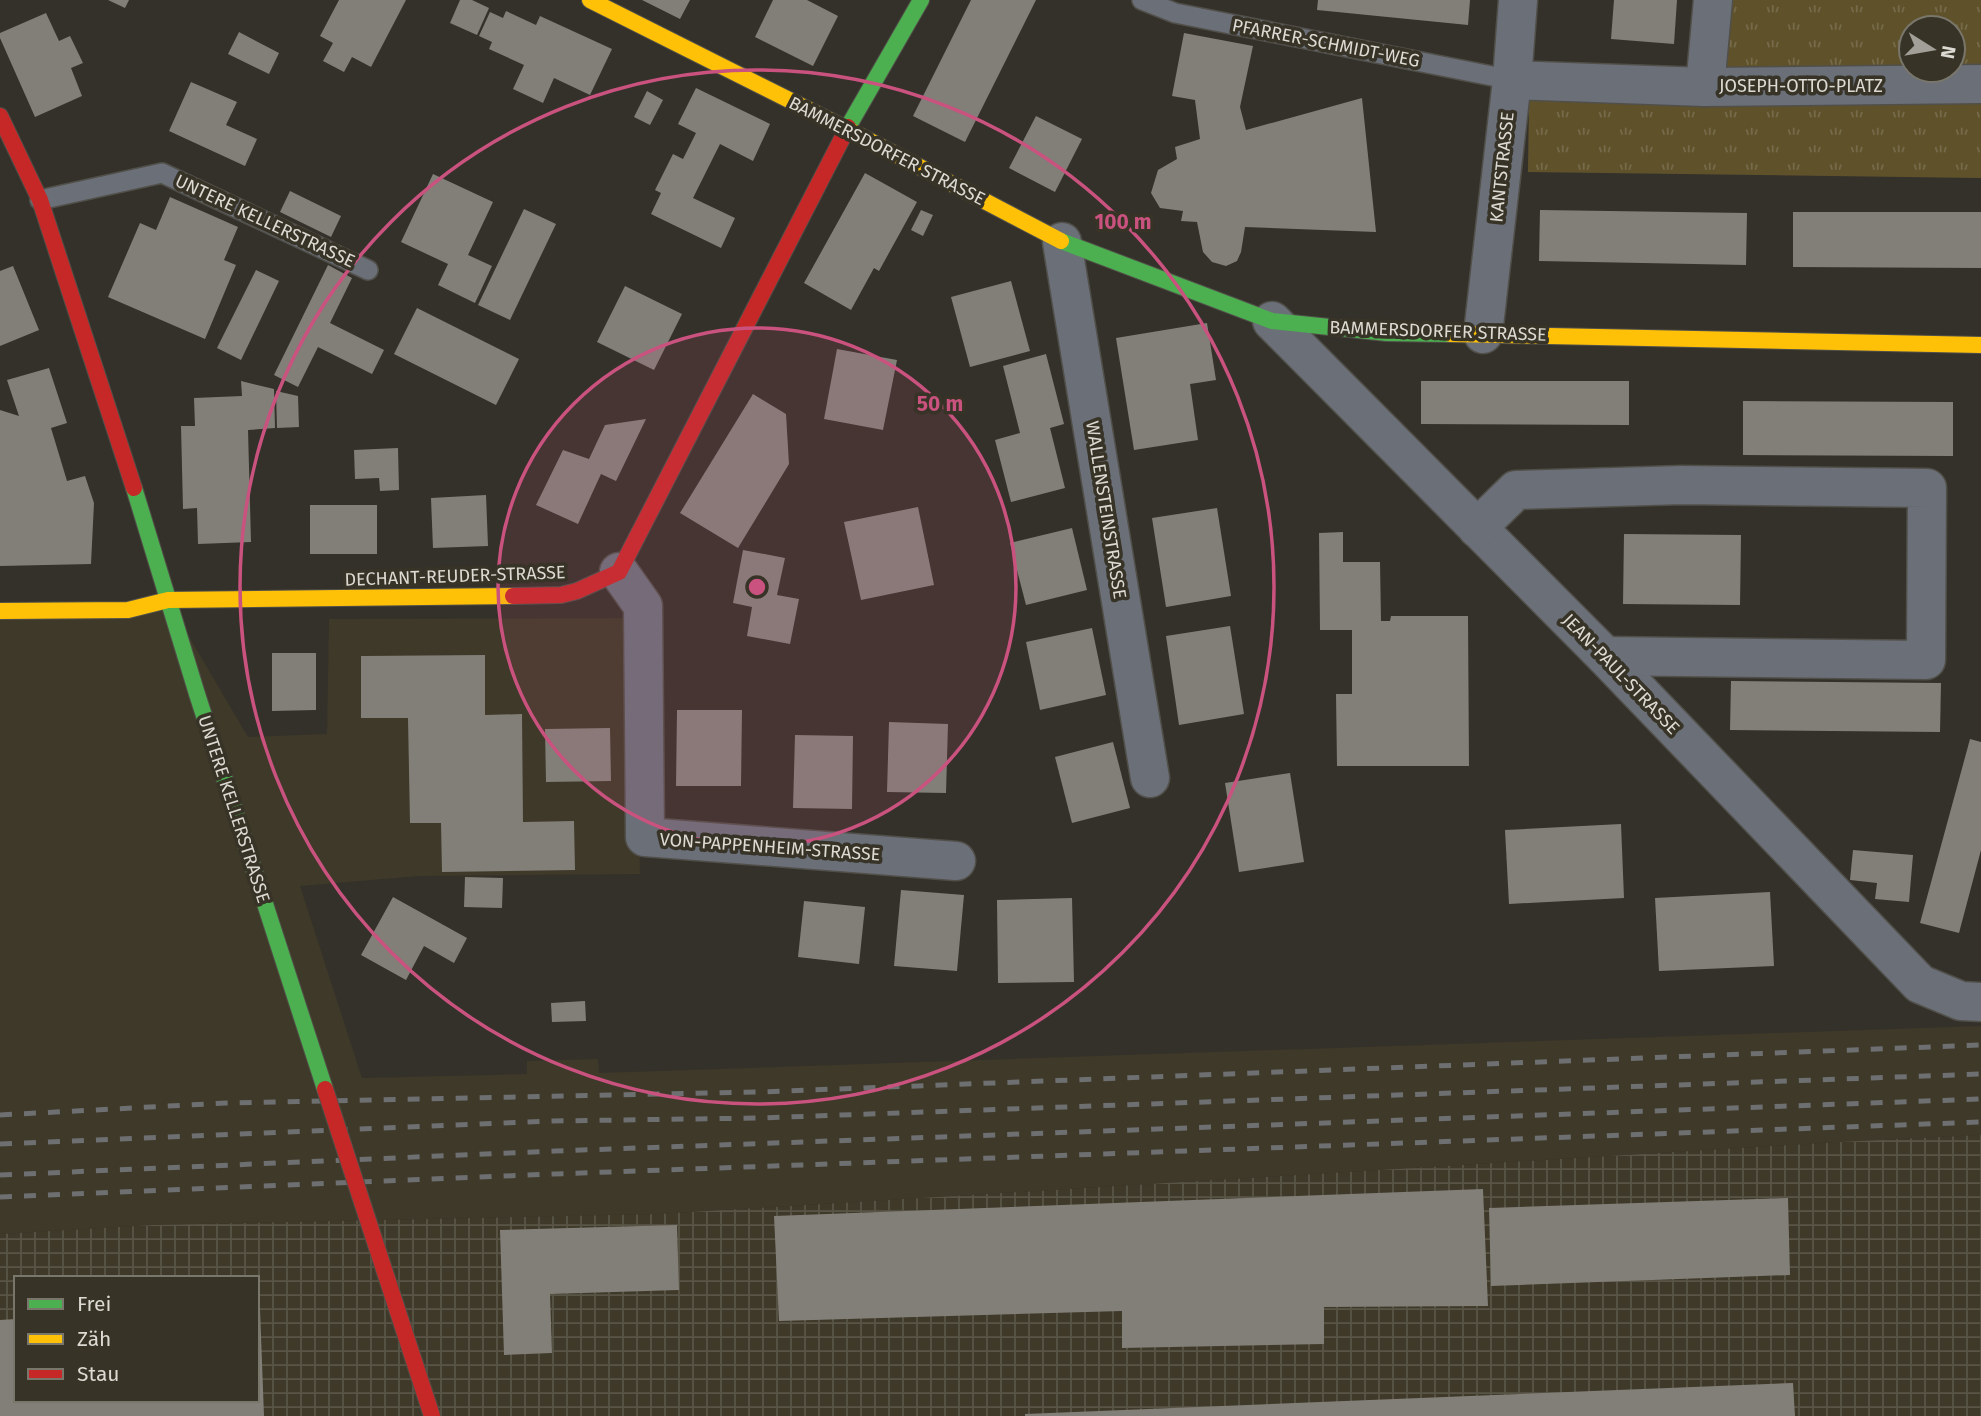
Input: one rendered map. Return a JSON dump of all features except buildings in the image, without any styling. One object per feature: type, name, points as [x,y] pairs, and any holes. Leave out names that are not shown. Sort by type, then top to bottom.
[{"type":"street","name":"BAMMERSDORFER STRASSE","points":[[590,0],[847,129],[1062,242],[1272,321],[1387,333],[1981,345]]},
{"type":"street","points":[[619,572],[847,129],[921,0]]},
{"type":"street","name":"KANTSTRASSE","points":[[1483,334],[1518,0]]},
{"type":"street","name":"JOSEPH-OTTO-PLATZ","points":[[1705,87],[1713,0]]},
{"type":"street","name":"JOSEPH-OTTO-PLATZ","points":[[1511,80],[1705,87],[1981,84]]},
{"type":"street","name":"UNTERE KELLERSTRASSE","points":[[0,116],[40,200],[149,534],[197,694],[432,1416]]},
{"type":"street","name":"WALLENSTEINSTRASSE","points":[[1062,242],[1150,778]]},
{"type":"street","name":"JEAN-PAUL-STRASSE","points":[[1272,321],[1605,656],[1920,984],[1961,1002],[1981,1002]]},
{"type":"street","points":[[1477,528],[1516,490],[1682,485],[1927,488],[1926,660],[1605,656]]},
{"type":"street","name":"DECHANT-REUDER-STRASSE","points":[[0,611],[128,610],[168,600],[561,594],[577,591],[619,572]]},
{"type":"street","name":"VON-PAPPENHEIM-STRASSE","points":[[619,572],[643,606],[645,837],[957,861]]},
{"type":"lane","name":"PFARRER-SCHMIDT-WEG","points":[[1142,0],[1175,13],[1511,80]]},
{"type":"lane","name":"UNTERE KELLERSTRASSE","points":[[40,200],[84,188],[162,173],[368,270]]},
{"type":"shaded area","points":[[0,604],[171,606],[248,737],[327,734],[329,619],[635,618],[640,874],[419,876],[300,886],[362,1078],[527,1074],[527,1061],[598,1059],[599,1073],[1981,1026],[1981,1135],[658,1214],[154,1225],[0,1234]]},
{"type":"shaded area","points":[[1981,1135],[1981,1416],[0,1416],[0,1234],[154,1225],[658,1214]]},
{"type":"green space","points":[[1731,0],[1981,0],[1981,66],[1967,66],[1967,14],[1897,14],[1897,67],[1724,70]]},
{"type":"green space","points":[[1529,100],[1981,100],[1981,178],[1528,172]]},
{"type":"railway","points":[[0,1115],[226,1103],[759,1092],[1981,1045]]},
{"type":"railway","points":[[0,1144],[552,1121],[759,1118],[1981,1074]]},
{"type":"railway","points":[[0,1175],[555,1151],[1981,1099]]},
{"type":"railway","points":[[0,1197],[1981,1122]]},
{"type":"traffic: fast","points":[[848,127],[921,0]]},
{"type":"traffic: fast","points":[[1061,241],[1272,321],[1387,333],[1450,334]]},
{"type":"traffic: fast","points":[[134,488],[197,694]]},
{"type":"traffic: fast","points":[[197,694],[325,1089]]},
{"type":"traffic: slow","points":[[590,0],[847,129],[1061,241]]},
{"type":"traffic: slow","points":[[1450,334],[1981,345]]},
{"type":"traffic: slow","points":[[0,611],[128,610],[168,600],[513,596]]},
{"type":"traffic: jam","points":[[0,116],[40,200],[134,488]]},
{"type":"traffic: jam","points":[[513,596],[561,595],[577,591],[619,572],[848,127]]},
{"type":"traffic: jam","points":[[325,1089],[432,1416]]}]
